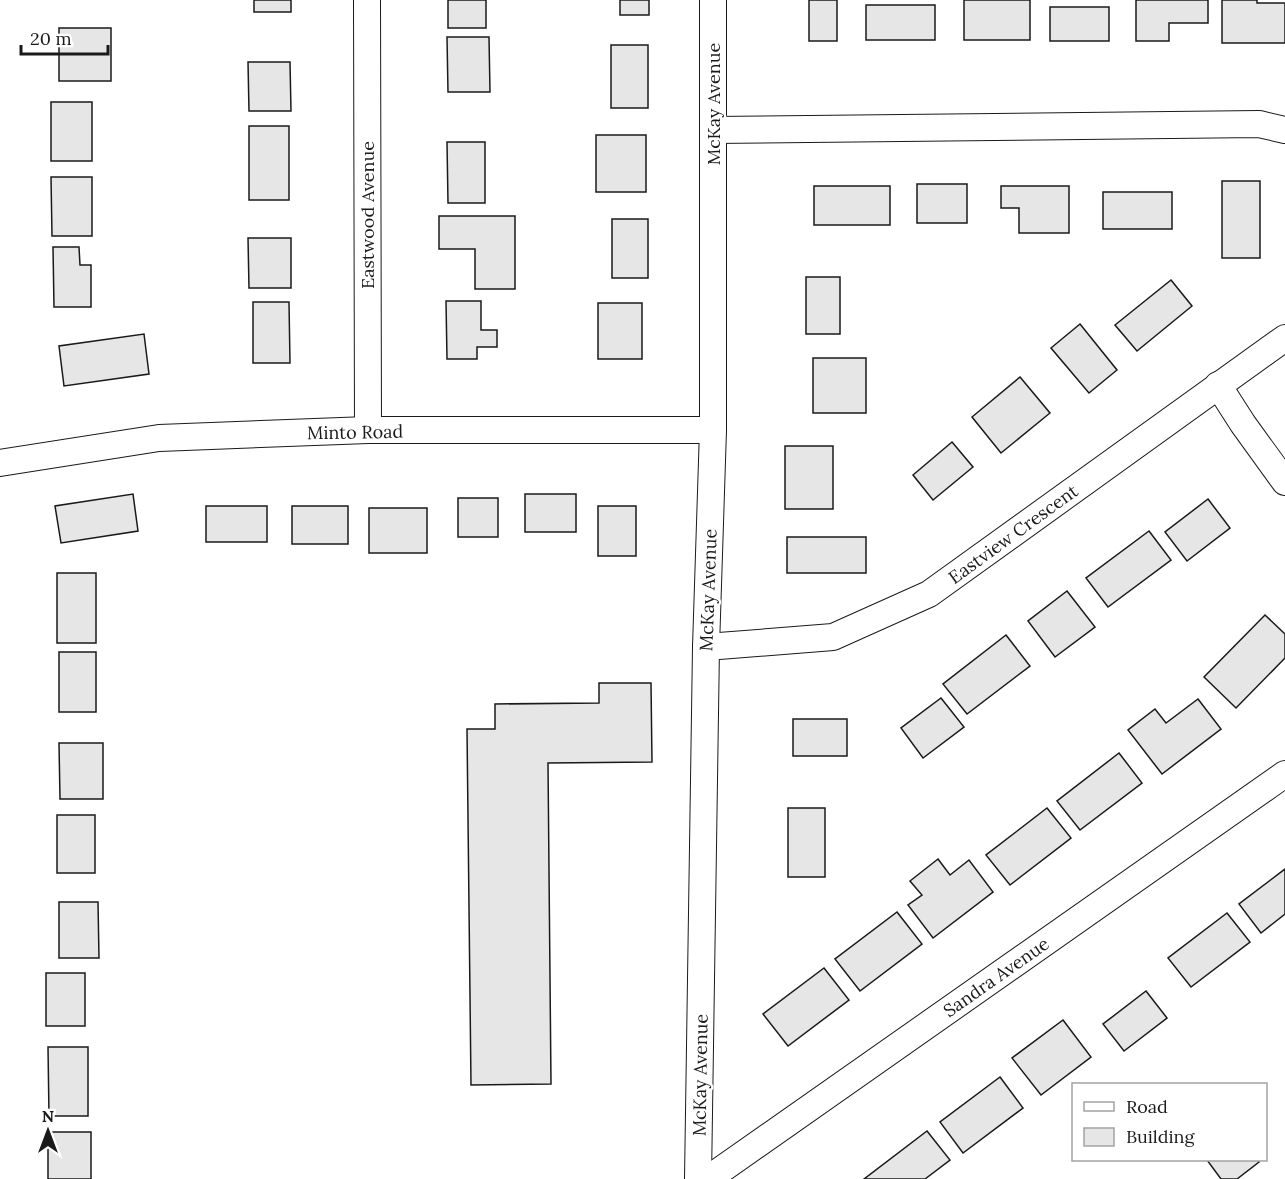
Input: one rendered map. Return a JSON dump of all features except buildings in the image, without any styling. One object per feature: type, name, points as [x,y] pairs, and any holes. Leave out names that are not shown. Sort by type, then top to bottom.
[{"type":"street","name":"Eastwood Avenue","points":[[367,0],[368,430]]},
{"type":"street","name":"McKay Avenue","points":[[698,1179],[706,646],[713,430],[713,0]]},
{"type":"street","points":[[713,130],[1259,123],[1285,130]]},
{"type":"street","name":"Eastview Crescent","points":[[706,646],[833,637],[929,594],[1285,338]]},
{"type":"street","points":[[1218,385],[1285,483]]},
{"type":"street","name":"Minto Road","points":[[0,463],[159,438],[368,430],[713,430]]},
{"type":"street","name":"Sandra Avenue","points":[[708,1179],[1285,774]]}]
